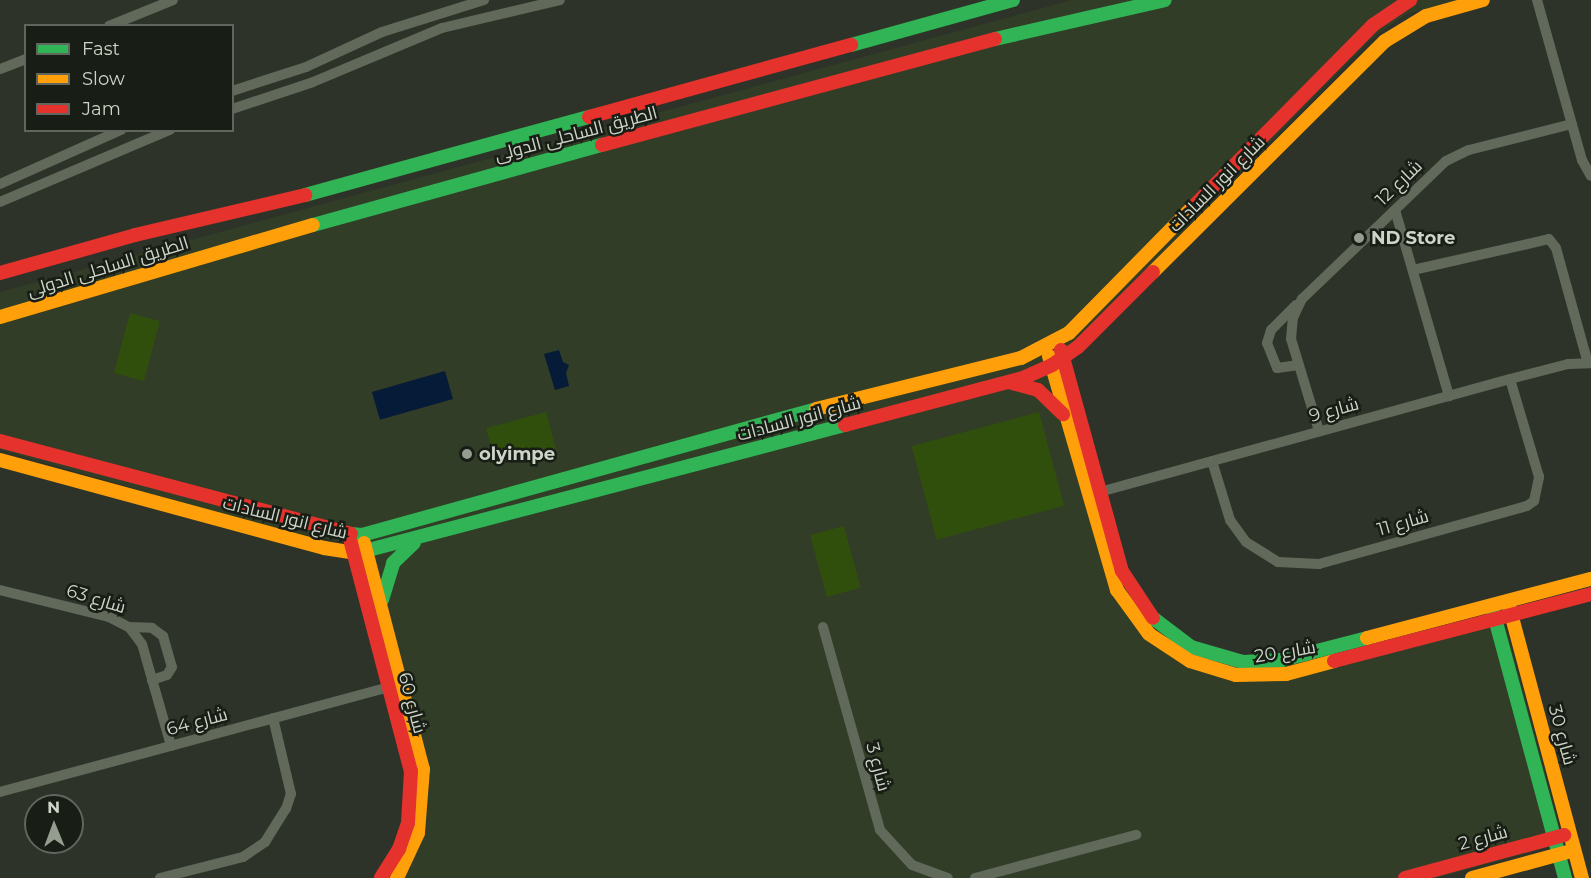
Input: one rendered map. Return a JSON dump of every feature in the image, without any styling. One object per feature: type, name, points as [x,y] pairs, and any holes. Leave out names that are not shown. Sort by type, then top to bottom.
[{"type":"main road","name":"الطريق الساحلى الدولى","points":[[0,273],[135,235],[345,185],[1013,0]]},
{"type":"main road","name":"الطريق الساحلى الدولى","points":[[0,317],[393,202],[904,63],[1054,24],[1165,0]]},
{"type":"main road","name":"شارع انور السادات","points":[[0,441],[102,470],[355,535],[925,379],[1010,361],[1053,344],[1373,25],[1410,0]]},
{"type":"main road","name":"شارع انور السادات","points":[[0,460],[331,550],[360,552],[422,539],[1003,383],[1057,362],[1255,173],[1389,37],[1426,16],[1483,0]]},
{"type":"main road","points":[[1239,158],[1255,173]]},
{"type":"main road","name":"شارع 20","points":[[1053,344],[1068,424],[1122,571],[1142,606],[1179,640],[1217,657],[1243,662],[1282,660],[1591,579]]},
{"type":"main road","name":"شارع 20","points":[[1057,362],[1094,494],[1111,576],[1132,615],[1169,650],[1212,670],[1248,676],[1286,674],[1591,594]]},
{"type":"main road","points":[[1003,383],[1030,387],[1046,395],[1068,424]]},
{"type":"main road","points":[[97,488],[102,470]]},
{"type":"main road","name":"شارع 60","points":[[355,535],[396,686],[422,756],[424,794],[418,833],[397,878]]},
{"type":"main road","points":[[382,609],[382,590],[393,563],[422,539]]},
{"type":"main road","name":"شارع 60","points":[[360,552],[382,609],[408,758],[412,796],[404,836],[381,878]]},
{"type":"main road","name":"شارع 30","points":[[1507,601],[1582,878]]},
{"type":"main road","name":"شارع 30","points":[[1492,605],[1565,878]]},
{"type":"main road","name":"شارع 2","points":[[1405,878],[1570,833]]},
{"type":"main road","name":"شارع 2","points":[[1472,878],[1575,850]]},
{"type":"street","points":[[114,24],[173,0]]},
{"type":"street","points":[[234,91],[306,67],[382,32],[469,2],[484,0]]},
{"type":"street","points":[[234,108],[313,82],[442,27],[560,0]]},
{"type":"street","points":[[1537,0],[1572,124],[1591,176]]},
{"type":"street","points":[[0,69],[24,59]]},
{"type":"street","name":"شارع 12","points":[[1319,431],[1291,332],[1295,311],[1302,299],[1454,156],[1572,124]]},
{"type":"street","points":[[0,184],[117,132]]},
{"type":"street","points":[[0,202],[165,132]]},
{"type":"street","points":[[1395,210],[1449,396]]},
{"type":"street","points":[[1413,270],[1549,239],[1556,248],[1589,363]]},
{"type":"street","points":[[1299,365],[1277,368],[1267,340],[1271,330],[1302,299]]},
{"type":"street","name":"شارع 9","points":[[1094,494],[1510,379],[1568,364],[1589,363]]},
{"type":"street","name":"شارع 11","points":[[1212,461],[1230,520],[1246,542],[1278,562],[1319,564],[1527,506],[1534,501],[1539,477],[1510,379]]},
{"type":"street","name":"شارع 63","points":[[0,590],[109,617],[129,627],[142,644],[171,746]]},
{"type":"street","points":[[129,627],[152,628],[163,636],[172,668],[167,675],[152,680]]},
{"type":"street","name":"شارع 3","points":[[823,627],[880,830],[912,865],[948,878]]},
{"type":"street","name":"شارع 64","points":[[0,792],[396,686]]},
{"type":"street","points":[[160,878],[243,857],[265,842],[291,794],[273,718]]},
{"type":"street","points":[[975,878],[1136,836]]},
{"type":"shaded area","points":[[1072,0],[1455,0],[1405,15],[1371,39],[1078,339],[1057,354],[1110,552],[1156,632],[1227,666],[1502,612],[1564,843],[1437,878],[389,878],[416,814],[357,545],[280,530],[0,450],[0,292]]},
{"type":"green space","points":[[130,313],[160,321],[144,381],[114,373]]},
{"type":"green space","points":[[546,412],[556,449],[496,465],[486,428]]},
{"type":"green space","points":[[1039,412],[1064,506],[937,540],[911,446]]},
{"type":"green space","points":[[844,526],[861,588],[827,597],[810,535]]},
{"type":"water","points":[[559,350],[563,362],[569,365],[566,373],[569,386],[555,390],[544,354]]},
{"type":"water","points":[[445,371],[453,399],[380,420],[372,392]]},
{"type":"traffic: fast","points":[[851,45],[1013,0]]},
{"type":"traffic: fast","points":[[995,39],[1165,0]]},
{"type":"traffic: fast","points":[[305,195],[589,117]]},
{"type":"traffic: fast","points":[[313,225],[602,145]]},
{"type":"traffic: fast","points":[[351,534],[362,535],[816,409]]},
{"type":"traffic: fast","points":[[357,553],[845,425]]},
{"type":"traffic: fast","points":[[382,600],[393,563],[414,543]]},
{"type":"traffic: fast","points":[[1493,611],[1565,878]]},
{"type":"traffic: fast","points":[[1153,618],[1191,647],[1243,662],[1282,660],[1367,638]]},
{"type":"traffic: slow","points":[[1153,272],[1385,41],[1426,16],[1483,0]]},
{"type":"traffic: slow","points":[[816,409],[1021,358],[1069,333],[1193,207]]},
{"type":"traffic: slow","points":[[0,317],[313,225]]},
{"type":"traffic: slow","points":[[1049,356],[1117,590],[1149,634],[1190,661],[1236,675],[1286,674],[1334,661]]},
{"type":"traffic: slow","points":[[0,460],[324,548],[357,553]]},
{"type":"traffic: slow","points":[[364,543],[423,769],[418,833],[397,878]]},
{"type":"traffic: slow","points":[[1367,638],[1591,579]]},
{"type":"traffic: slow","points":[[1509,606],[1582,878]]},
{"type":"traffic: slow","points":[[1472,878],[1568,852]]},
{"type":"traffic: jam","points":[[1193,207],[1373,25],[1410,0]]},
{"type":"traffic: jam","points":[[602,145],[995,39]]},
{"type":"traffic: jam","points":[[589,117],[851,45]]},
{"type":"traffic: jam","points":[[0,273],[135,235],[305,195]]},
{"type":"traffic: jam","points":[[845,425],[1023,378],[1052,365],[1078,347],[1153,272]]},
{"type":"traffic: jam","points":[[1061,350],[1122,571],[1153,618]]},
{"type":"traffic: jam","points":[[1012,383],[1038,390],[1063,414]]},
{"type":"traffic: jam","points":[[0,441],[351,534]]},
{"type":"traffic: jam","points":[[351,543],[411,771],[408,823],[399,849],[381,878]]},
{"type":"traffic: jam","points":[[1334,661],[1591,594]]},
{"type":"traffic: jam","points":[[1405,878],[1564,835]]},
{"type":"place","name":"ND Store","points":[[1359,238]]},
{"type":"place","name":"olyimpe","points":[[467,454]]}]
